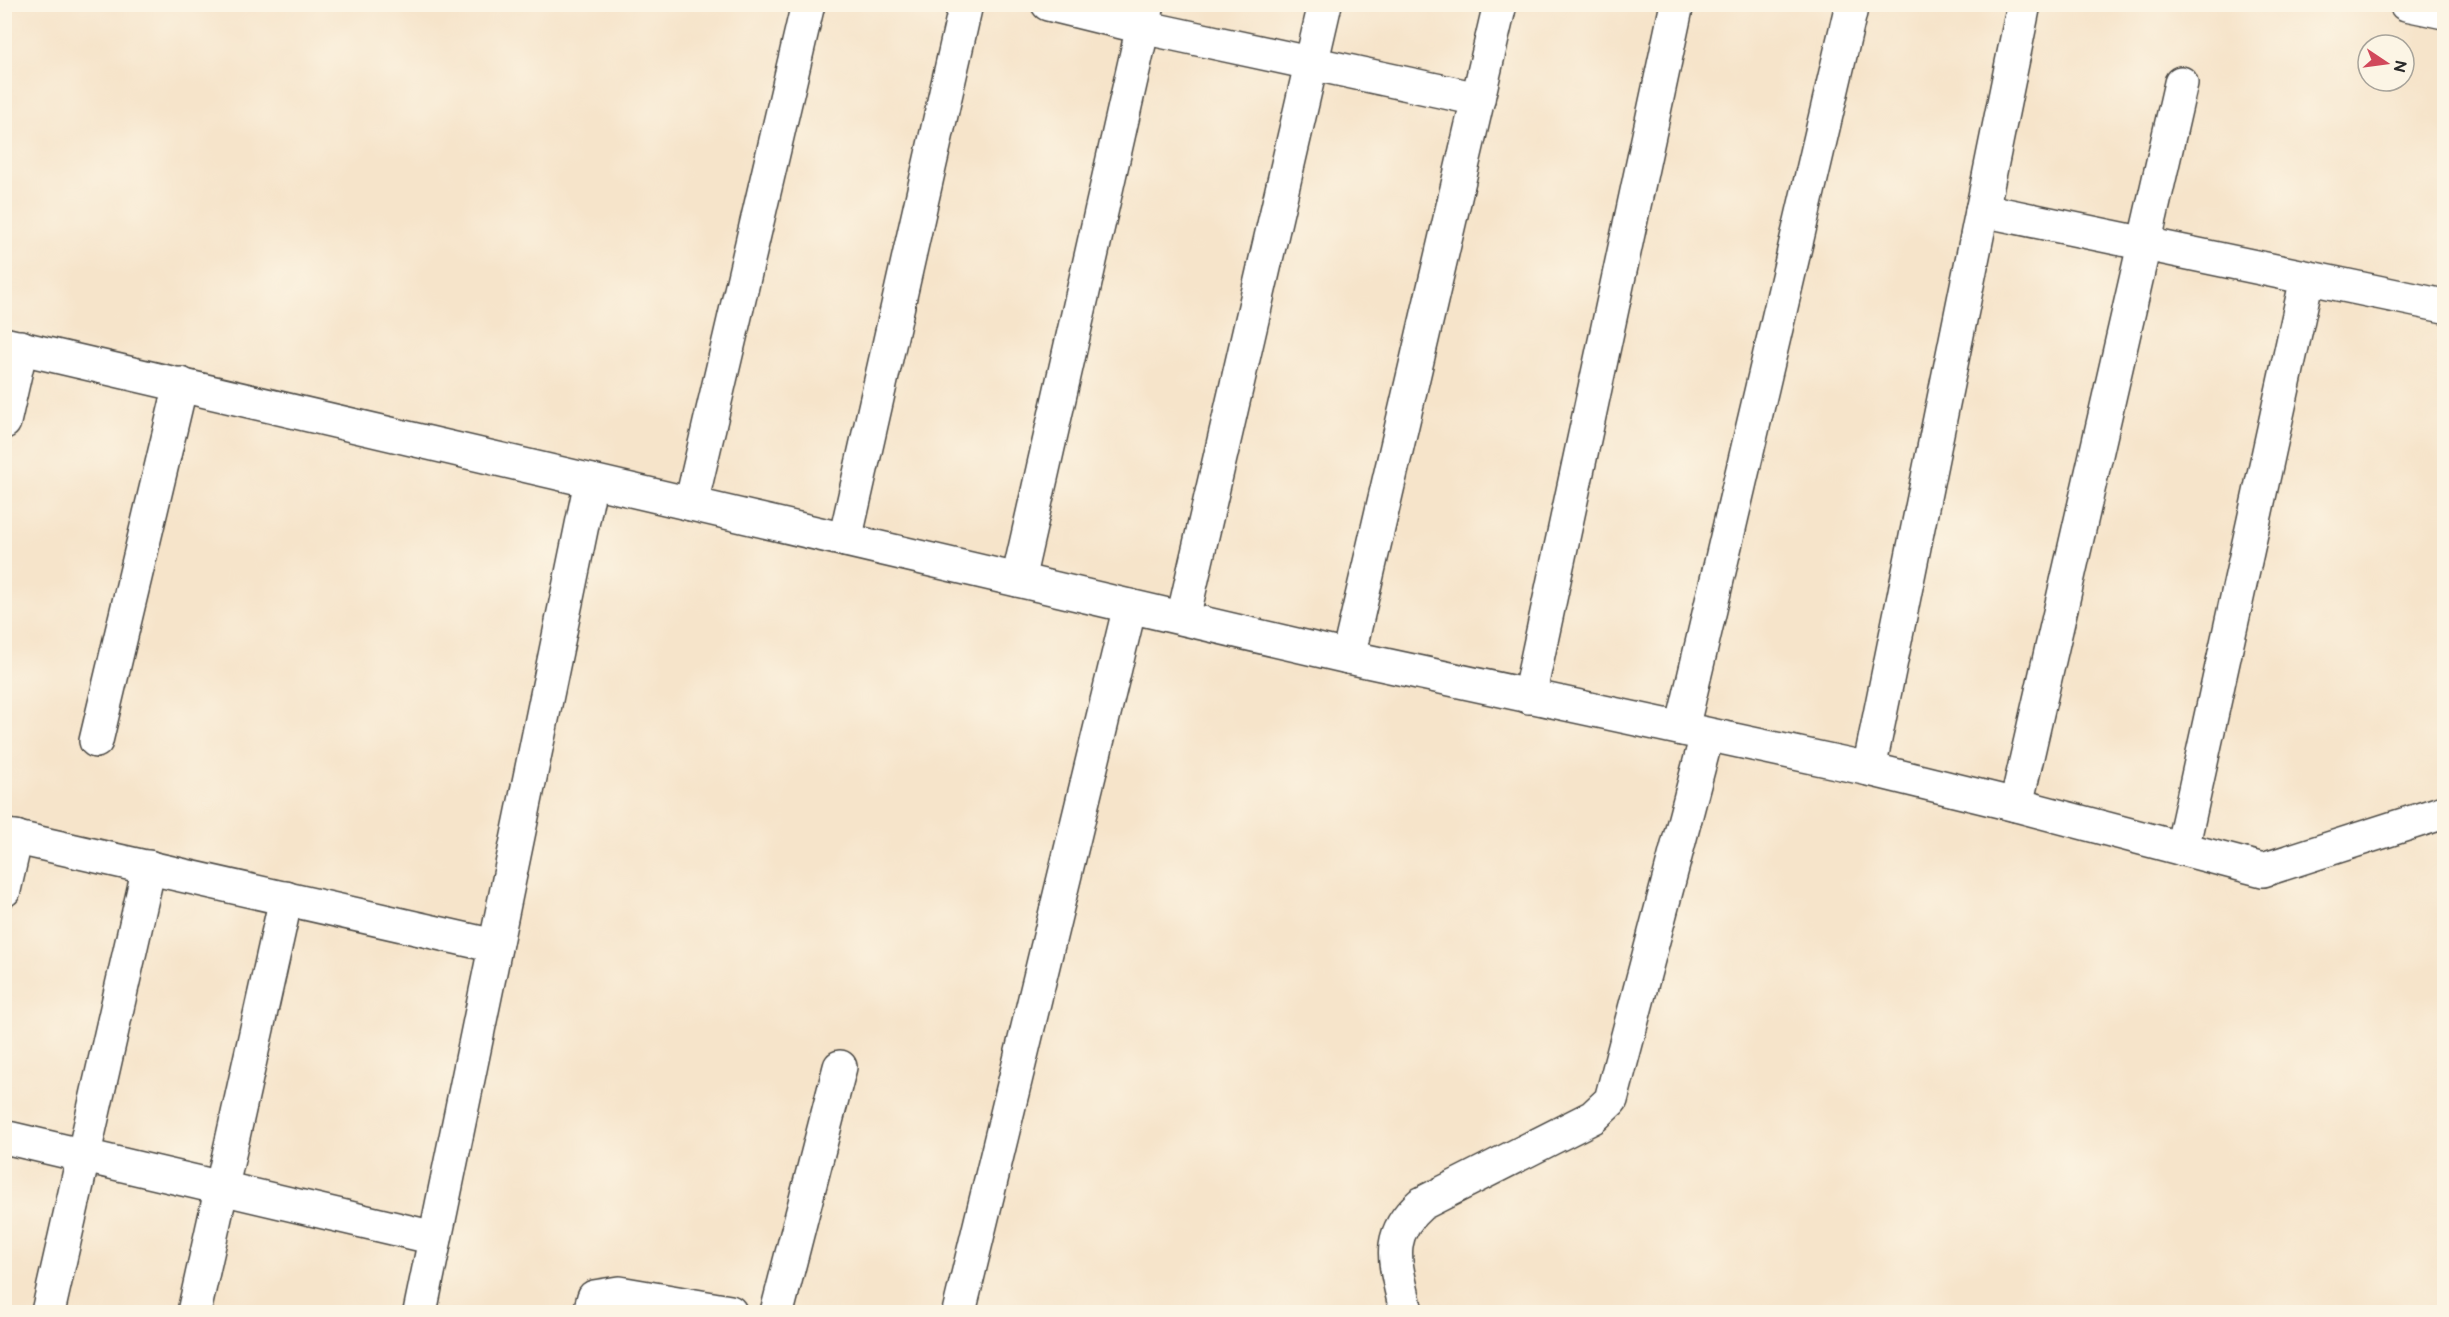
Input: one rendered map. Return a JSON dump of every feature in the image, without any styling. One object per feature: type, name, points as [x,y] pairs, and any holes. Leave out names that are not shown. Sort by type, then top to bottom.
[{"type":"street","points":[[691,504],[808,4]]},
{"type":"street","points":[[845,540],[966,4]]},
{"type":"street","points":[[1048,4],[1145,16],[1311,63],[1478,99]]},
{"type":"street","points":[[1183,618],[1325,4]]},
{"type":"street","points":[[1348,657],[1500,4]]},
{"type":"street","points":[[1529,697],[1677,4]]},
{"type":"street","points":[[1406,1312],[1394,1245],[1406,1218],[1421,1204],[1593,1117],[1611,1100],[1695,732],[1852,4]]},
{"type":"street","points":[[1869,770],[2024,4]]},
{"type":"street","points":[[2406,4],[2445,12]]},
{"type":"street","points":[[1018,580],[1145,16]]},
{"type":"street","points":[[2016,805],[2181,83]]},
{"type":"street","points":[[1982,210],[2445,306]]},
{"type":"street","points":[[2182,849],[2307,278]]},
{"type":"street","points":[[4,422],[13,346],[1348,657],[1869,770],[2016,805],[2263,870],[2445,812]]},
{"type":"street","points":[[96,741],[181,384]]},
{"type":"street","points":[[420,1312],[591,481]]},
{"type":"street","points":[[959,1312],[1130,606]]},
{"type":"street","points":[[4,890],[10,836],[495,946]]},
{"type":"street","points":[[48,1312],[149,867]]},
{"type":"street","points":[[194,1312],[286,898]]},
{"type":"street","points":[[777,1312],[840,1067]]},
{"type":"street","points":[[4,1137],[435,1238]]},
{"type":"street","points":[[590,1312],[594,1297],[619,1293],[730,1312]]}]
